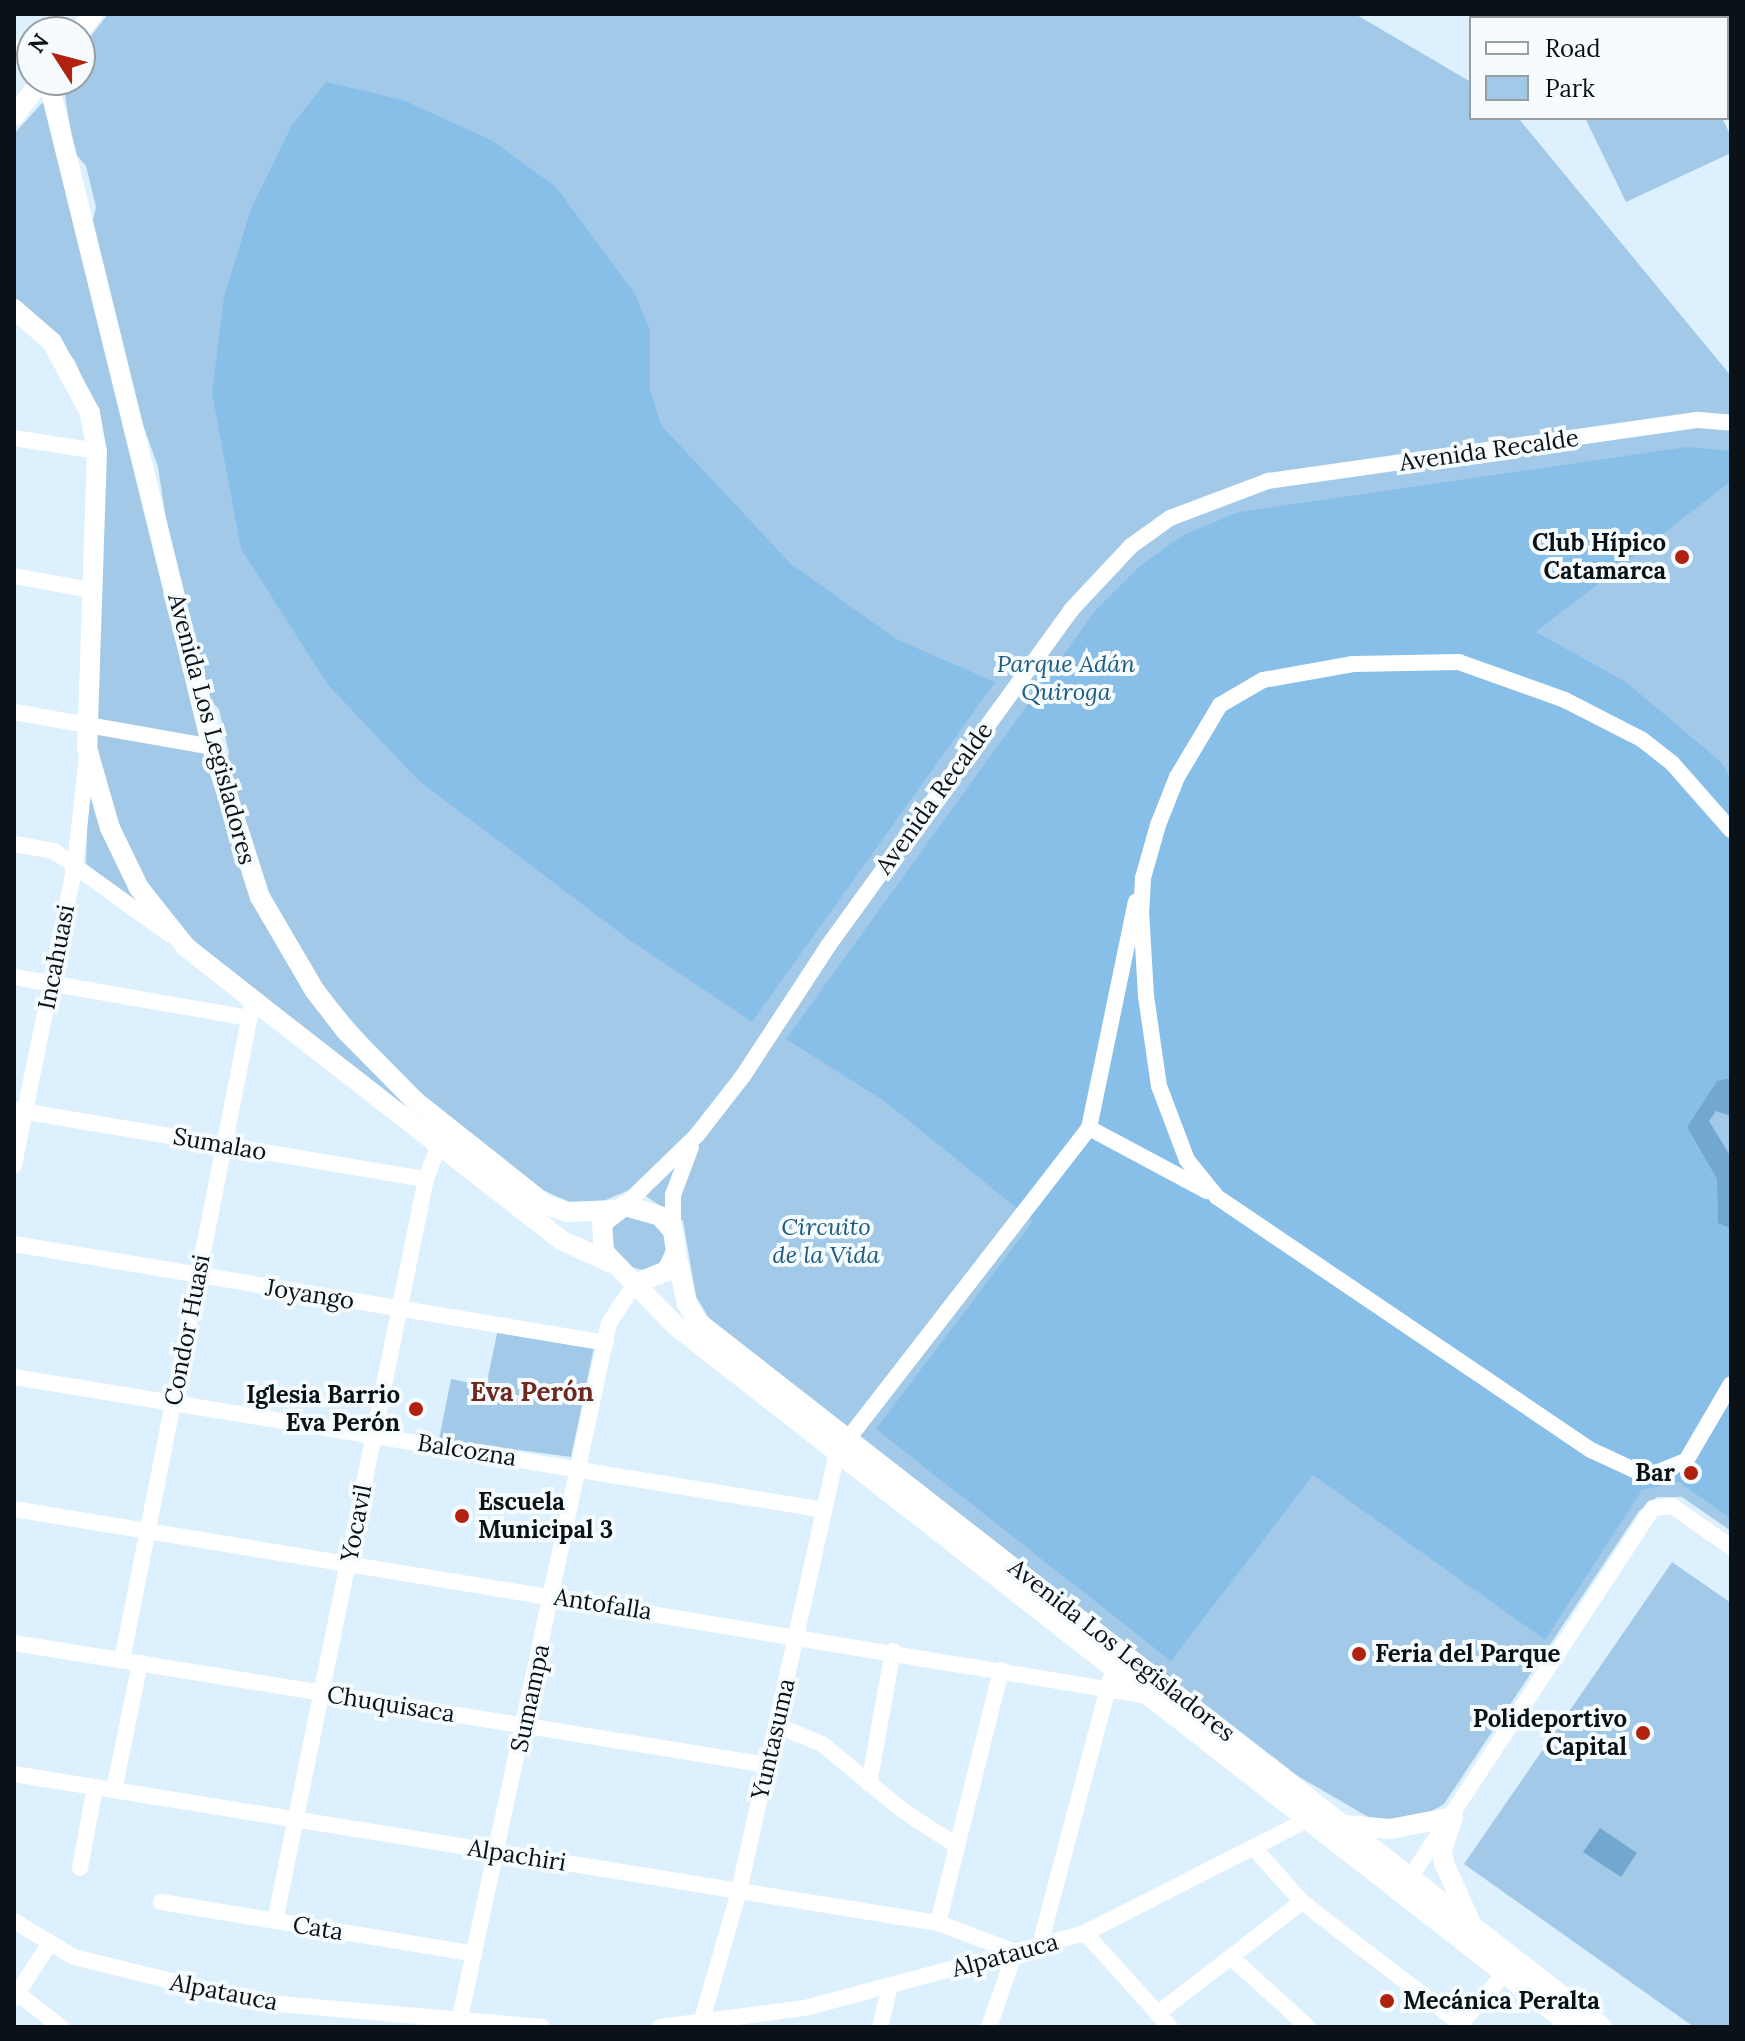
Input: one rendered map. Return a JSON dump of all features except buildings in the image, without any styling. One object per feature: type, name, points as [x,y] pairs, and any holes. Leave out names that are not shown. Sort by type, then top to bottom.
[{"type":"main road","points":[[14,116],[30,96]]},
{"type":"main road","name":"Avenida Los Legisladores","points":[[52,96],[212,747],[260,897],[287,949],[346,1031],[442,1137],[561,1240],[611,1263]]},
{"type":"main road","name":"Avenida Los Legisladores","points":[[14,309],[67,363],[90,413],[97,451],[87,748],[125,861],[157,914],[186,947],[251,1009],[546,1205],[567,1212],[619,1208]]},
{"type":"main road","points":[[619,1208],[652,1210],[673,1231],[676,1252],[667,1271],[636,1282],[611,1263],[600,1236],[602,1223],[619,1208]]},
{"type":"main road","name":"Avenida Los Legisladores","points":[[676,1252],[687,1304],[699,1323],[843,1446],[1114,1667],[1317,1813],[1345,1825],[1504,1974],[1573,2027]]},
{"type":"main road","name":"Avenida Los Legisladores","points":[[636,1282],[676,1326],[1191,1703],[1317,1813],[1406,1885],[1473,1928],[1602,2027]]},
{"type":"main road","points":[[1345,1825],[1390,1829],[1453,1817],[1442,1849],[1444,1863],[1473,1928]]},
{"type":"street","name":"Avenida Recalde","points":[[619,1208],[697,1135],[1071,610],[1122,555],[1170,518],[1268,481],[1699,420],[1731,423]]},
{"type":"street","points":[[14,438],[97,451]]},
{"type":"street","points":[[14,576],[91,590]]},
{"type":"street","points":[[843,1446],[1089,1128],[1118,969],[1143,878],[1177,777],[1220,705],[1263,680],[1408,659],[1459,662],[1565,700],[1607,721],[1672,763],[1731,830]]},
{"type":"street","points":[[14,712],[212,747]]},
{"type":"street","name":"Incahuasi","points":[[14,1165],[19,1110],[51,984],[75,864],[87,748]]},
{"type":"street","points":[[14,844],[54,851],[186,947]]},
{"type":"street","points":[[1143,878],[1146,996],[1159,1086],[1187,1160],[1217,1197]]},
{"type":"street","points":[[14,977],[251,1009]]},
{"type":"street","name":"Condor Huasi","points":[[122,1660],[251,1009]]},
{"type":"street","name":"Sumalao","points":[[19,1110],[426,1179]]},
{"type":"street","points":[[1089,1128],[1217,1197],[1591,1450],[1634,1470],[1656,1473],[1686,1461],[1731,1384]]},
{"type":"street","name":"Avenida Recalde","points":[[673,1231],[673,1195],[697,1135]]},
{"type":"street","name":"Yocavil","points":[[275,1921],[426,1179],[442,1137]]},
{"type":"street","name":"Joyango","points":[[14,1244],[606,1343]]},
{"type":"street","name":"Sumampa","points":[[459,2025],[613,1311],[636,1282]]},
{"type":"street","name":"Balcozna","points":[[14,1377],[579,1467],[824,1510]]},
{"type":"street","name":"Yuntasuma","points":[[701,2023],[739,1891],[824,1510],[843,1446]]},
{"type":"street","points":[[1406,1885],[1649,1513],[1660,1506],[1672,1506],[1731,1547]]},
{"type":"street","name":"Antofalla","points":[[14,1509],[796,1634],[1191,1703]]},
{"type":"street","name":"Chuquisaca","points":[[14,1643],[767,1765]]},
{"type":"street","points":[[869,1784],[893,1651]]},
{"type":"street","points":[[114,1790],[140,1663]]},
{"type":"street","points":[[1040,1945],[1114,1667]]},
{"type":"street","points":[[938,1923],[1001,1670]]},
{"type":"street","points":[[776,1725],[822,1744],[869,1784],[957,1846]]},
{"type":"street","name":"Alpachiri","points":[[14,1774],[938,1923],[1015,1952]]},
{"type":"street","points":[[80,1868],[95,1787]]},
{"type":"street","name":"Alpatauca","points":[[660,2027],[805,2008],[1085,1933],[1255,1849],[1317,1813]]},
{"type":"street","points":[[1255,1849],[1302,1902],[1461,2026],[1504,1974]]},
{"type":"street","name":"Cata","points":[[161,1902],[475,1954]]},
{"type":"street","points":[[1157,2014],[1233,1959],[1302,1902]]},
{"type":"street","name":"Alpatauca","points":[[14,1921],[74,1957],[257,2002],[459,2025],[542,2027]]},
{"type":"street","points":[[1085,1933],[1170,2027]]},
{"type":"street","points":[[50,1943],[16,1996],[61,2027]]},
{"type":"street","points":[[989,2027],[1015,1952]]},
{"type":"street","points":[[1233,1959],[1308,2027]]},
{"type":"street","points":[[880,2027],[890,1986]]},
{"type":"green space","name":"Parque Adán Quiroga","points":[[108,14],[1355,14],[1469,81],[1469,120],[1520,120],[1731,376],[1731,1531],[1682,1497],[1657,1497],[1639,1511],[1444,1804],[1425,1815],[1375,1821],[1298,1776],[711,1322],[696,1296],[683,1221],[634,1188],[601,1202],[572,1203],[538,1188],[402,1078],[318,982],[288,934],[258,869],[225,768],[229,753],[219,709],[209,699],[167,526],[158,467],[142,422],[92,224],[96,207],[86,166],[74,152],[65,96],[96,96],[96,29]]},
{"type":"green space","points":[[326,82],[403,100],[493,141],[556,187],[635,294],[650,330],[650,389],[661,425],[791,564],[896,639],[995,682],[752,1022],[628,939],[418,780],[328,685],[241,549],[212,393],[224,297],[251,209],[292,125]]},
{"type":"green space","points":[[42,103],[48,105],[255,900],[430,1128],[193,941],[146,886],[118,828],[97,749],[98,414],[75,361],[58,338],[14,300],[14,134]]},
{"type":"green space","points":[[1586,120],[1723,120],[1731,136],[1731,153],[1626,202]]},
{"type":"green space","points":[[1687,447],[1731,451],[1731,481],[1536,632],[1626,682],[1721,762],[1731,779],[1731,1078],[1717,1081],[1687,1127],[1717,1179],[1718,1223],[1731,1229],[1731,1519],[1679,1482],[1642,1490],[1545,1640],[1313,1475],[1171,1661],[876,1429],[1033,1221],[884,1101],[786,1039],[1095,611],[1140,566],[1183,535],[1239,512]]},
{"type":"green space","points":[[89,783],[143,908],[86,864]]},
{"type":"green space","points":[[625,1215],[653,1222],[663,1233],[668,1249],[662,1262],[643,1270],[627,1266],[608,1240],[615,1220]]},
{"type":"green space","points":[[498,1329],[594,1347],[571,1457],[439,1439],[451,1379],[486,1386]]},
{"type":"green space","name":"Polideportivo Capital","points":[[1672,1562],[1731,1603],[1731,2027],[1694,2027],[1464,1864]]},
{"type":"shaded area","points":[[1731,1078],[1731,1116],[1716,1111],[1709,1121],[1731,1157],[1731,1229],[1718,1223],[1717,1179],[1687,1127],[1717,1081]]},
{"type":"shaded area","points":[[1600,1828],[1637,1853],[1621,1877],[1583,1852]]},
{"type":"place","name":"Club Hípico Catamarca","points":[[1682,557]]},
{"type":"place","name":"Iglesia Barrio Eva Perón","points":[[416,1409]]},
{"type":"place","name":"Bar","points":[[1691,1473]]},
{"type":"place","name":"Escuela Municipal 3","points":[[462,1516]]},
{"type":"place","name":"Feria del Parque","points":[[1359,1654]]},
{"type":"place","name":"Polideportivo Capital","points":[[1643,1733]]},
{"type":"place","name":"Mecánica Peralta","points":[[1387,2001]]},
{"type":"district","name":"Eva Perón","points":[[532,1392]]},
{"type":"park label","name":"Circuito de la Vida","points":[[826,1241]]}]
